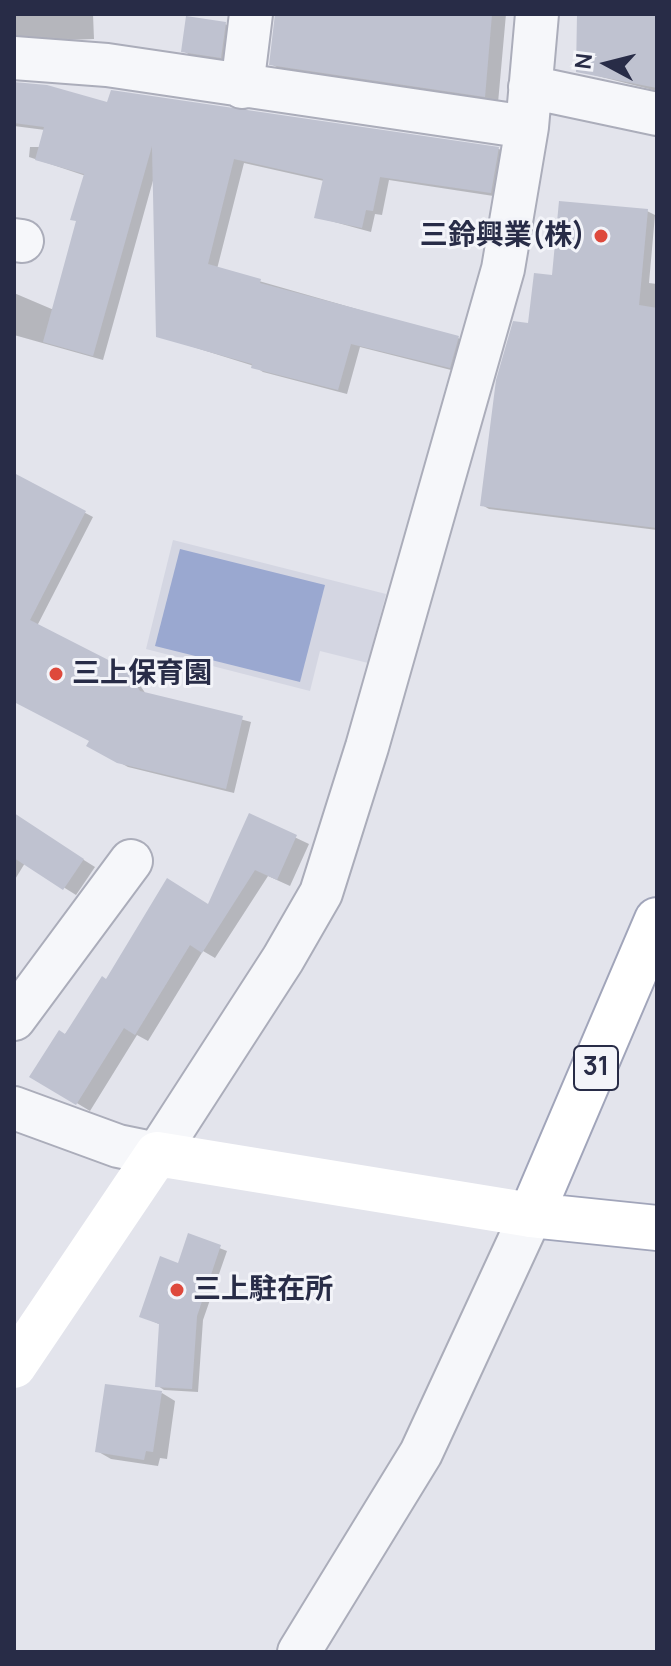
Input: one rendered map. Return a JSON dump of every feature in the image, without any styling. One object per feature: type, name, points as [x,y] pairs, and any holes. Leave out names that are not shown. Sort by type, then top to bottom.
[{"type":"street","points":[[242,87],[251,14]]},
{"type":"street","points":[[14,1366],[157,1154],[283,959],[321,893],[372,732],[503,269],[529,107],[537,14]]},
{"type":"street","points":[[14,58],[107,65],[242,87],[657,114]]},
{"type":"street","points":[[14,1019],[131,861]]},
{"type":"street","name":"31","points":[[531,1215],[657,920]]},
{"type":"street","points":[[14,1108],[118,1146],[157,1154],[531,1215],[657,1228]]},
{"type":"street","points":[[299,1652],[421,1453],[531,1215]]},
{"type":"shaded area","points":[[173,540],[386,594],[368,663],[320,651],[310,691],[146,649]]},
{"type":"water","points":[[180,549],[325,585],[300,682],[155,646]]},
{"type":"building","points":[[275,14],[492,14],[485,97],[269,65]]},
{"type":"building","points":[[577,14],[657,14],[657,88],[576,72]]},
{"type":"building","points":[[186,16],[226,22],[221,58],[181,52]]},
{"type":"building","points":[[14,82],[47,85],[107,102],[111,90],[499,147],[491,193],[380,177],[373,211],[366,210],[362,228],[314,218],[323,179],[234,159],[208,264],[261,279],[260,283],[459,336],[450,368],[351,344],[338,390],[251,368],[252,364],[156,337],[152,146],[93,356],[43,342],[76,221],[70,220],[84,174],[35,160],[44,127],[14,123]]},
{"type":"building","points":[[559,201],[648,209],[639,305],[657,308],[657,528],[480,506],[496,380],[513,321],[528,323],[534,273],[552,275]]},
{"type":"building","points":[[14,473],[86,511],[30,620],[126,669],[140,691],[243,716],[226,789],[117,763],[86,746],[89,741],[14,702]]},
{"type":"building","points":[[14,813],[84,859],[63,890],[14,858]]},
{"type":"building","points":[[249,813],[297,835],[277,880],[255,870],[202,953],[190,945],[135,1035],[124,1028],[76,1105],[29,1077],[59,1030],[65,1034],[102,976],[106,979],[167,878],[208,904]]},
{"type":"building","points":[[188,1233],[221,1245],[197,1316],[192,1389],[155,1387],[159,1324],[139,1317],[160,1256],[178,1263]]},
{"type":"building","points":[[105,1384],[162,1391],[153,1452],[146,1451],[144,1460],[95,1452]]},
{"type":"place","name":"三鈴興業(株)","points":[[601,236]]},
{"type":"place","name":"三上保育園","points":[[56,674]]},
{"type":"place","name":"三上駐在所","points":[[177,1290]]}]
